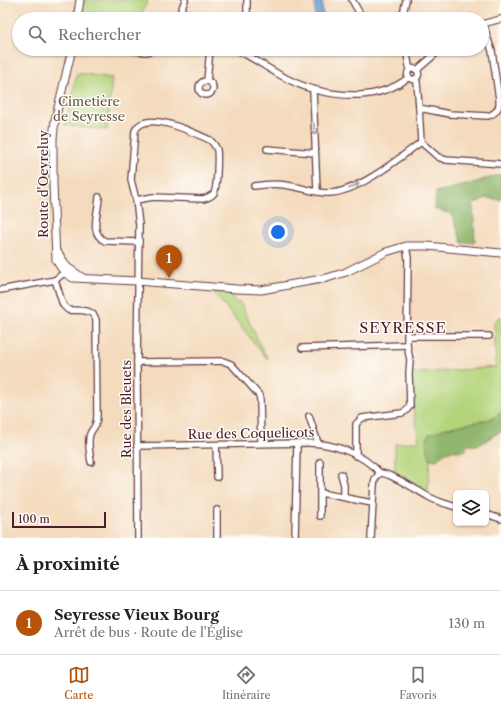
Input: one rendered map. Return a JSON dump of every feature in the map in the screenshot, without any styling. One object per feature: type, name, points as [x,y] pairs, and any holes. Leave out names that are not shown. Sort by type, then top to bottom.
[{"type":"street","points":[[78,12],[80,0]]},
{"type":"street","points":[[181,12],[185,0]]},
{"type":"street","points":[[246,12],[247,0]]},
{"type":"street","points":[[352,0],[359,12]]},
{"type":"street","points":[[403,12],[406,0]]},
{"type":"street","points":[[489,22],[501,19]]},
{"type":"street","points":[[419,108],[450,114],[488,116],[497,111],[499,105],[492,51],[489,43]]},
{"type":"street","name":"Route d'Oeyreluy","points":[[70,56],[53,138],[53,183],[56,249],[66,270],[83,278],[138,281]]},
{"type":"street","points":[[206,81],[209,56]]},
{"type":"street","points":[[253,56],[280,75],[313,90],[338,95],[366,94],[389,88],[409,77],[411,79],[415,79]]},
{"type":"street","points":[[407,56],[409,66],[419,75],[415,79]]},
{"type":"street","points":[[409,77],[409,71],[432,56]]},
{"type":"street","points":[[415,79],[417,82],[421,142],[438,157],[446,160],[501,164]]},
{"type":"street","points":[[313,90],[317,191]]},
{"type":"street","points":[[149,122],[174,124],[210,140],[214,144],[217,150],[216,189],[209,198],[154,197],[136,200],[131,180],[135,131],[137,126],[142,123],[149,122]]},
{"type":"street","points":[[254,186],[269,184],[289,185],[327,193],[340,192],[353,187],[376,174],[421,142]]},
{"type":"street","points":[[267,149],[315,153]]},
{"type":"street","points":[[100,197],[96,214],[96,227],[97,234],[101,239],[106,242],[139,242]]},
{"type":"street","name":"Rue des Bleuets","points":[[136,200],[140,226],[137,362],[138,538]]},
{"type":"street","points":[[356,456],[356,424],[362,418],[402,414],[410,406],[410,360],[407,345],[408,258],[406,246]]},
{"type":"street","points":[[138,281],[261,290],[327,278],[346,272],[386,252],[406,246],[427,246],[501,253]]},
{"type":"street","points":[[0,290],[55,280],[66,270]]},
{"type":"street","points":[[55,280],[63,305],[68,310],[90,311],[95,315],[96,320],[97,416],[96,426],[90,434],[89,440],[91,462]]},
{"type":"street","points":[[408,336],[489,336]]},
{"type":"street","points":[[302,348],[407,345]]},
{"type":"street","points":[[137,362],[223,361],[231,364],[259,395],[261,444]]},
{"type":"street","points":[[310,416],[318,443]]},
{"type":"street","points":[[295,538],[297,443]]},
{"type":"street","name":"Rue des Coquelicots","points":[[137,446],[297,443],[327,444],[356,456],[368,463],[380,473],[391,477],[430,498],[453,506]]},
{"type":"street","points":[[216,445],[216,477]]},
{"type":"street","points":[[320,462],[320,516]]},
{"type":"street","points":[[371,538],[372,503],[375,479],[380,473]]},
{"type":"street","points":[[341,474],[344,485],[344,497]]},
{"type":"street","points":[[320,493],[372,503]]},
{"type":"street","points":[[217,510],[217,538]]},
{"type":"street","points":[[489,515],[501,519]]},
{"type":"green space","points":[[77,0],[148,0],[142,12],[75,12]]},
{"type":"green space","name":"Cimetière de Seyresse","points":[[77,73],[112,78],[107,130],[65,125]]},
{"type":"green space","points":[[501,174],[501,200],[486,198],[473,204],[475,242],[462,243],[452,214],[435,209],[436,192],[463,186]]},
{"type":"green space","points":[[213,291],[231,293],[235,303],[240,302],[263,351],[268,358],[267,359]]},
{"type":"green space","points":[[501,316],[501,413],[491,419],[471,424],[426,442],[430,459],[428,492],[395,472],[395,444],[419,441],[413,408],[410,374],[496,367],[494,322]]},
{"type":"green space","points":[[501,413],[501,432],[479,445],[467,445],[465,451],[450,451],[437,460],[430,459],[426,442],[429,434],[446,428],[491,419]]},
{"type":"water","points":[[315,0],[322,0],[323,12],[315,12]]},
{"type":"place","name":"Seyresse Vieux Bourg","points":[[169,278]]},
{"type":"district","name":"SEYRESSE","points":[[403,328]]}]
